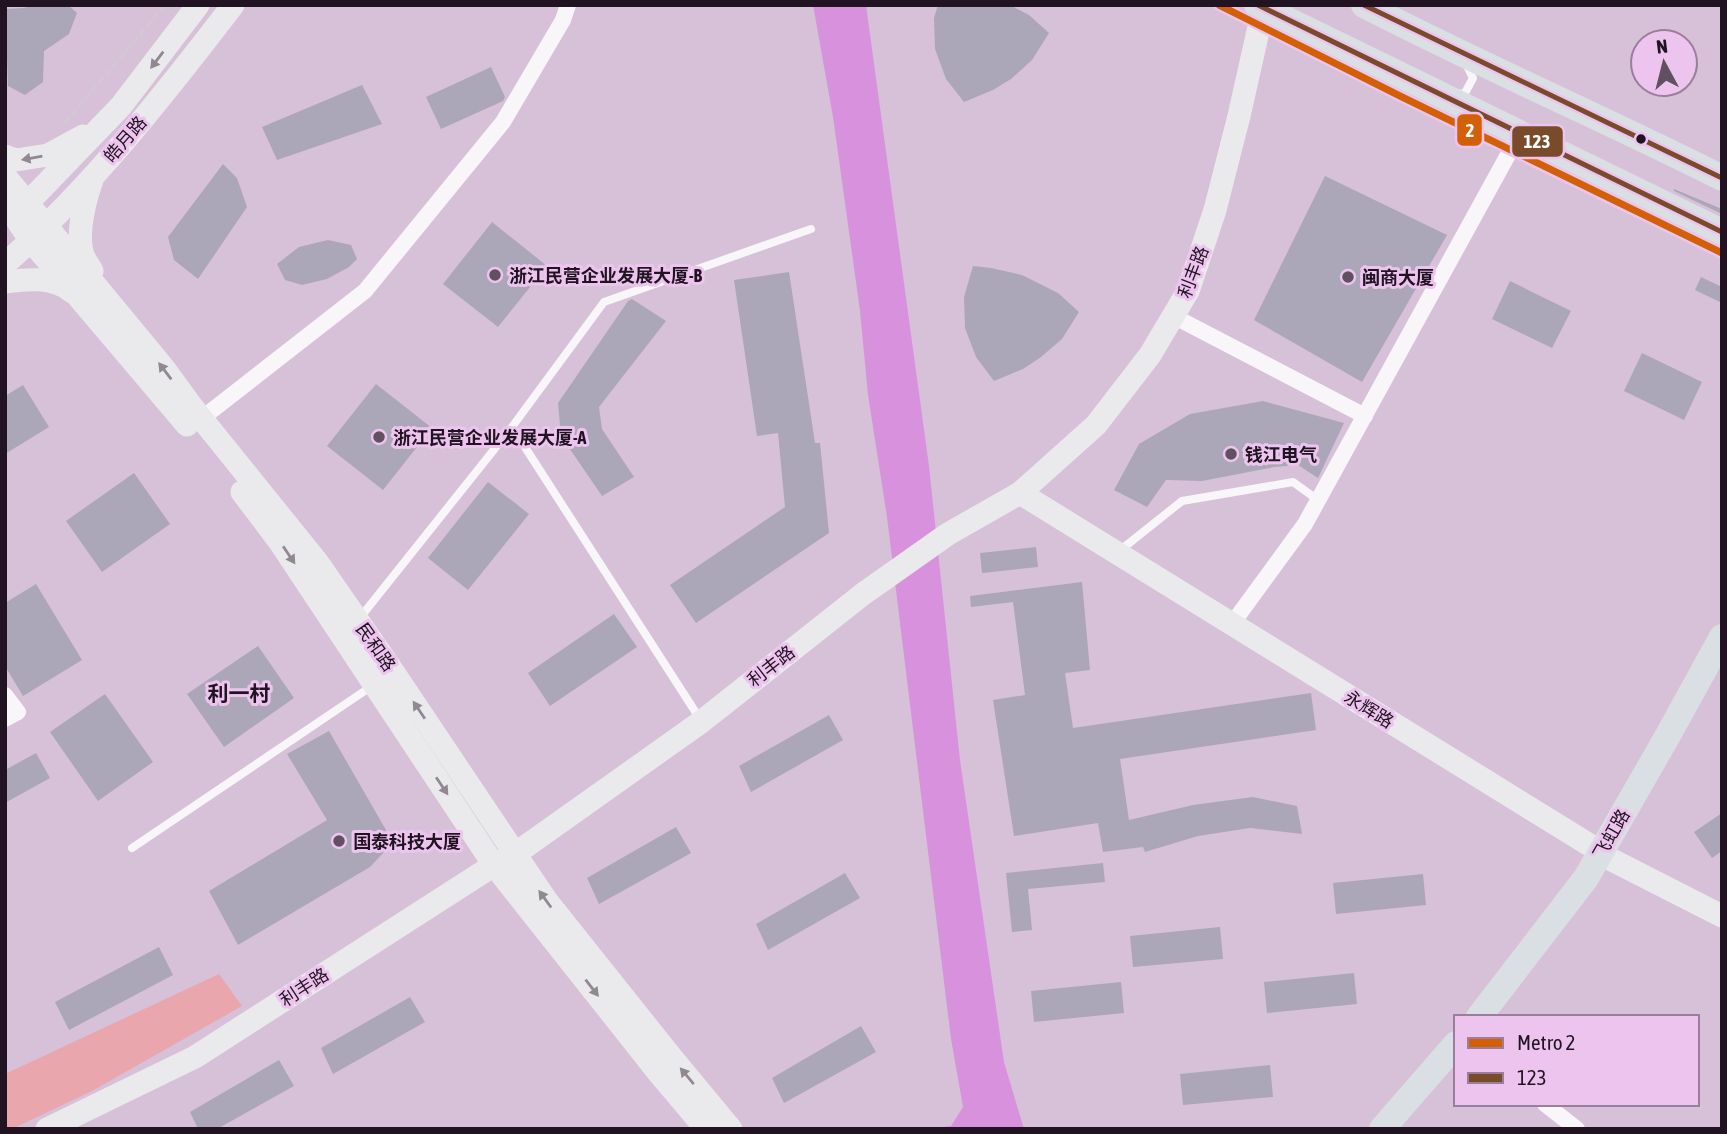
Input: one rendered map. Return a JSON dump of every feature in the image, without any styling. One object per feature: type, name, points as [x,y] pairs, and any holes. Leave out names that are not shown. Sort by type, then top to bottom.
[{"type":"main road","name":"皓月路","points":[[5,264],[38,233],[142,121],[233,5]]},
{"type":"main road","points":[[1364,5],[1722,178]]},
{"type":"main road","points":[[1260,7],[1722,232]]},
{"type":"main road","name":"利丰路","points":[[47,1129],[195,1057],[515,854],[701,722],[863,594],[948,534],[1020,494],[1096,425],[1150,355],[1188,291],[1215,210],[1239,117],[1260,7]]},
{"type":"main road","name":"皓月路","points":[[13,213],[121,106],[191,8]]},
{"type":"main road","points":[[5,156],[16,160],[48,155],[101,127]]},
{"type":"main road","points":[[94,174],[85,201],[81,226],[82,253],[109,301]]},
{"type":"main road","name":"民和路","points":[[5,176],[13,213],[38,233],[109,301],[317,563],[546,900],[731,1129]]},
{"type":"main road","name":"民和路","points":[[38,233],[83,302],[207,449],[279,541],[494,865],[706,1129]]},
{"type":"main road","points":[[5,282],[31,278],[64,285],[83,302]]},
{"type":"main road","name":"永辉路","points":[[1020,494],[1606,856],[1722,916]]},
{"type":"main road","name":"飞虹路","points":[[1481,1015],[1606,856],[1722,637]]},
{"type":"main road","name":"飞虹路","points":[[1495,1015],[1606,856],[1722,668]]},
{"type":"main road","points":[[1382,1129],[1454,1046]]},
{"type":"main road","points":[[1399,1129],[1454,1065]]},
{"type":"street","points":[[201,419],[365,291],[503,122],[563,20],[568,5]]},
{"type":"street","points":[[1232,624],[1305,524],[1520,133]]},
{"type":"street","points":[[1173,316],[1365,416]]},
{"type":"street","points":[[5,695],[18,712],[5,719]]},
{"type":"street","points":[[1548,1106],[1577,1129]]},
{"type":"lane","points":[[1444,96],[1465,93],[1473,78],[1460,53]]},
{"type":"lane","points":[[358,620],[512,427],[604,302],[811,229]]},
{"type":"lane","points":[[512,427],[701,722]]},
{"type":"lane","points":[[1117,553],[1182,501],[1293,482],[1318,500]]},
{"type":"lane","points":[[132,848],[374,684]]},
{"type":"path","points":[[62,127],[165,5]]},
{"type":"shaded area","points":[[813,5],[866,5],[929,466],[960,760],[1004,1062],[1024,1129],[930,1129],[951,1126],[963,1107],[951,1039],[887,517],[868,395],[860,311],[833,117]]},
{"type":"shaded area","points":[[219,974],[242,1006],[92,1091],[12,1129],[5,1129],[5,1074]]},
{"type":"building","points":[[34,5],[68,5],[77,13],[69,34],[44,51],[43,82],[25,95],[8,86],[5,9]]},
{"type":"building","points":[[938,5],[1010,5],[1029,15],[1049,33],[1032,60],[1011,79],[964,102],[946,79],[935,49],[934,18]]},
{"type":"building","points":[[491,67],[505,97],[503,101],[441,129],[426,97]]},
{"type":"building","points":[[362,85],[382,124],[277,160],[262,127]]},
{"type":"building","points":[[223,164],[237,178],[247,207],[198,279],[174,260],[168,237]]},
{"type":"building","name":"闽商大厦","points":[[1325,176],[1447,235],[1362,382],[1254,320]]},
{"type":"building","points":[[1674,191],[1722,209],[1722,214]]},
{"type":"building","points":[[1660,219],[1722,248],[1722,256],[1657,224]]},
{"type":"building","name":"浙江民营企业发展大厦-B","points":[[492,222],[547,266],[498,327],[443,284]]},
{"type":"building","points":[[328,240],[351,245],[357,259],[349,267],[327,279],[302,285],[285,280],[277,264],[299,247]]},
{"type":"building","points":[[973,266],[1022,275],[1058,293],[1079,312],[1062,339],[1041,357],[1023,369],[994,381],[976,357],[965,328],[964,297]]},
{"type":"building","points":[[789,272],[815,443],[820,443],[829,533],[696,623],[670,585],[785,507],[778,433],[757,436],[734,280]]},
{"type":"building","points":[[1701,277],[1722,287],[1722,303],[1695,290]]},
{"type":"building","points":[[1510,281],[1571,311],[1552,348],[1492,319]]},
{"type":"building","points":[[632,299],[666,321],[599,407],[602,429],[634,477],[602,496],[561,436],[558,403]]},
{"type":"building","points":[[1642,353],[1702,382],[1684,420],[1624,391]]},
{"type":"building","name":"浙江民营企业发展大厦-A","points":[[376,384],[432,428],[383,490],[327,446]]},
{"type":"building","points":[[23,385],[49,427],[5,454],[5,396]]},
{"type":"building","name":"钱江电气","points":[[1263,401],[1344,423],[1318,478],[1298,465],[1202,481],[1166,480],[1147,507],[1114,490],[1139,444],[1190,414]]},
{"type":"building","points":[[134,473],[170,524],[102,572],[66,521]]},
{"type":"building","points":[[488,482],[529,514],[468,590],[428,558]]},
{"type":"building","points":[[1036,547],[1038,567],[982,573],[980,553]]},
{"type":"building","points":[[1082,582],[1090,670],[1065,673],[1073,728],[1311,693],[1316,730],[1120,759],[1129,820],[1193,805],[1253,797],[1297,806],[1302,834],[1250,828],[1198,836],[1145,852],[1143,847],[1103,852],[1098,823],[1014,836],[993,700],[1025,695],[1013,602],[971,607],[970,596]]},
{"type":"building","points":[[36,584],[82,660],[23,696],[5,666],[5,603]]},
{"type":"building","points":[[614,614],[637,647],[550,706],[528,673]]},
{"type":"building","points":[[258,646],[294,698],[224,747],[187,694]]},
{"type":"building","points":[[105,694],[153,762],[98,801],[50,732]]},
{"type":"building","points":[[829,715],[843,740],[751,792],[739,766]]},
{"type":"building","name":"国泰科技大厦","points":[[329,731],[386,830],[384,852],[370,867],[238,945],[209,891],[327,820],[287,754]]},
{"type":"building","points":[[36,753],[50,778],[5,803],[5,770]]},
{"type":"building","points":[[1722,813],[1722,851],[1712,858],[1694,832]]},
{"type":"building","points":[[676,827],[691,853],[599,904],[587,878]]},
{"type":"building","points":[[1103,863],[1105,882],[1028,889],[1032,930],[1012,932],[1006,873]]},
{"type":"building","points":[[845,873],[860,898],[768,950],[756,924]]},
{"type":"building","points":[[1423,874],[1426,905],[1336,914],[1333,883]]},
{"type":"building","points":[[1220,927],[1223,959],[1133,967],[1130,936]]},
{"type":"building","points":[[159,947],[173,975],[69,1030],[55,1002]]},
{"type":"building","points":[[1354,973],[1357,1004],[1267,1013],[1264,982]]},
{"type":"building","points":[[1121,982],[1124,1013],[1034,1022],[1031,991]]},
{"type":"building","points":[[410,997],[425,1022],[333,1074],[321,1048]]},
{"type":"building","points":[[861,1026],[876,1052],[784,1103],[772,1078]]},
{"type":"building","points":[[279,1060],[294,1086],[217,1129],[198,1129],[190,1112]]},
{"type":"building","points":[[1270,1065],[1273,1097],[1183,1105],[1180,1074]]},
{"type":"metro line","name":"2","points":[[1219,5],[1722,253]]},
{"type":"transit line","name":"123","points":[[1258,5],[1722,232]]},
{"type":"transit line","name":"123","points":[[1364,5],[1722,178]]},
{"type":"place","name":"浙江民营企业发展大厦-B","points":[[495,275]]},
{"type":"place","name":"闽商大厦","points":[[1348,277]]},
{"type":"place","name":"浙江民营企业发展大厦-A","points":[[379,437]]},
{"type":"place","name":"钱江电气","points":[[1231,454]]},
{"type":"place","name":"国泰科技大厦","points":[[339,841]]},
{"type":"district","name":"利一村","points":[[239,693]]}]
